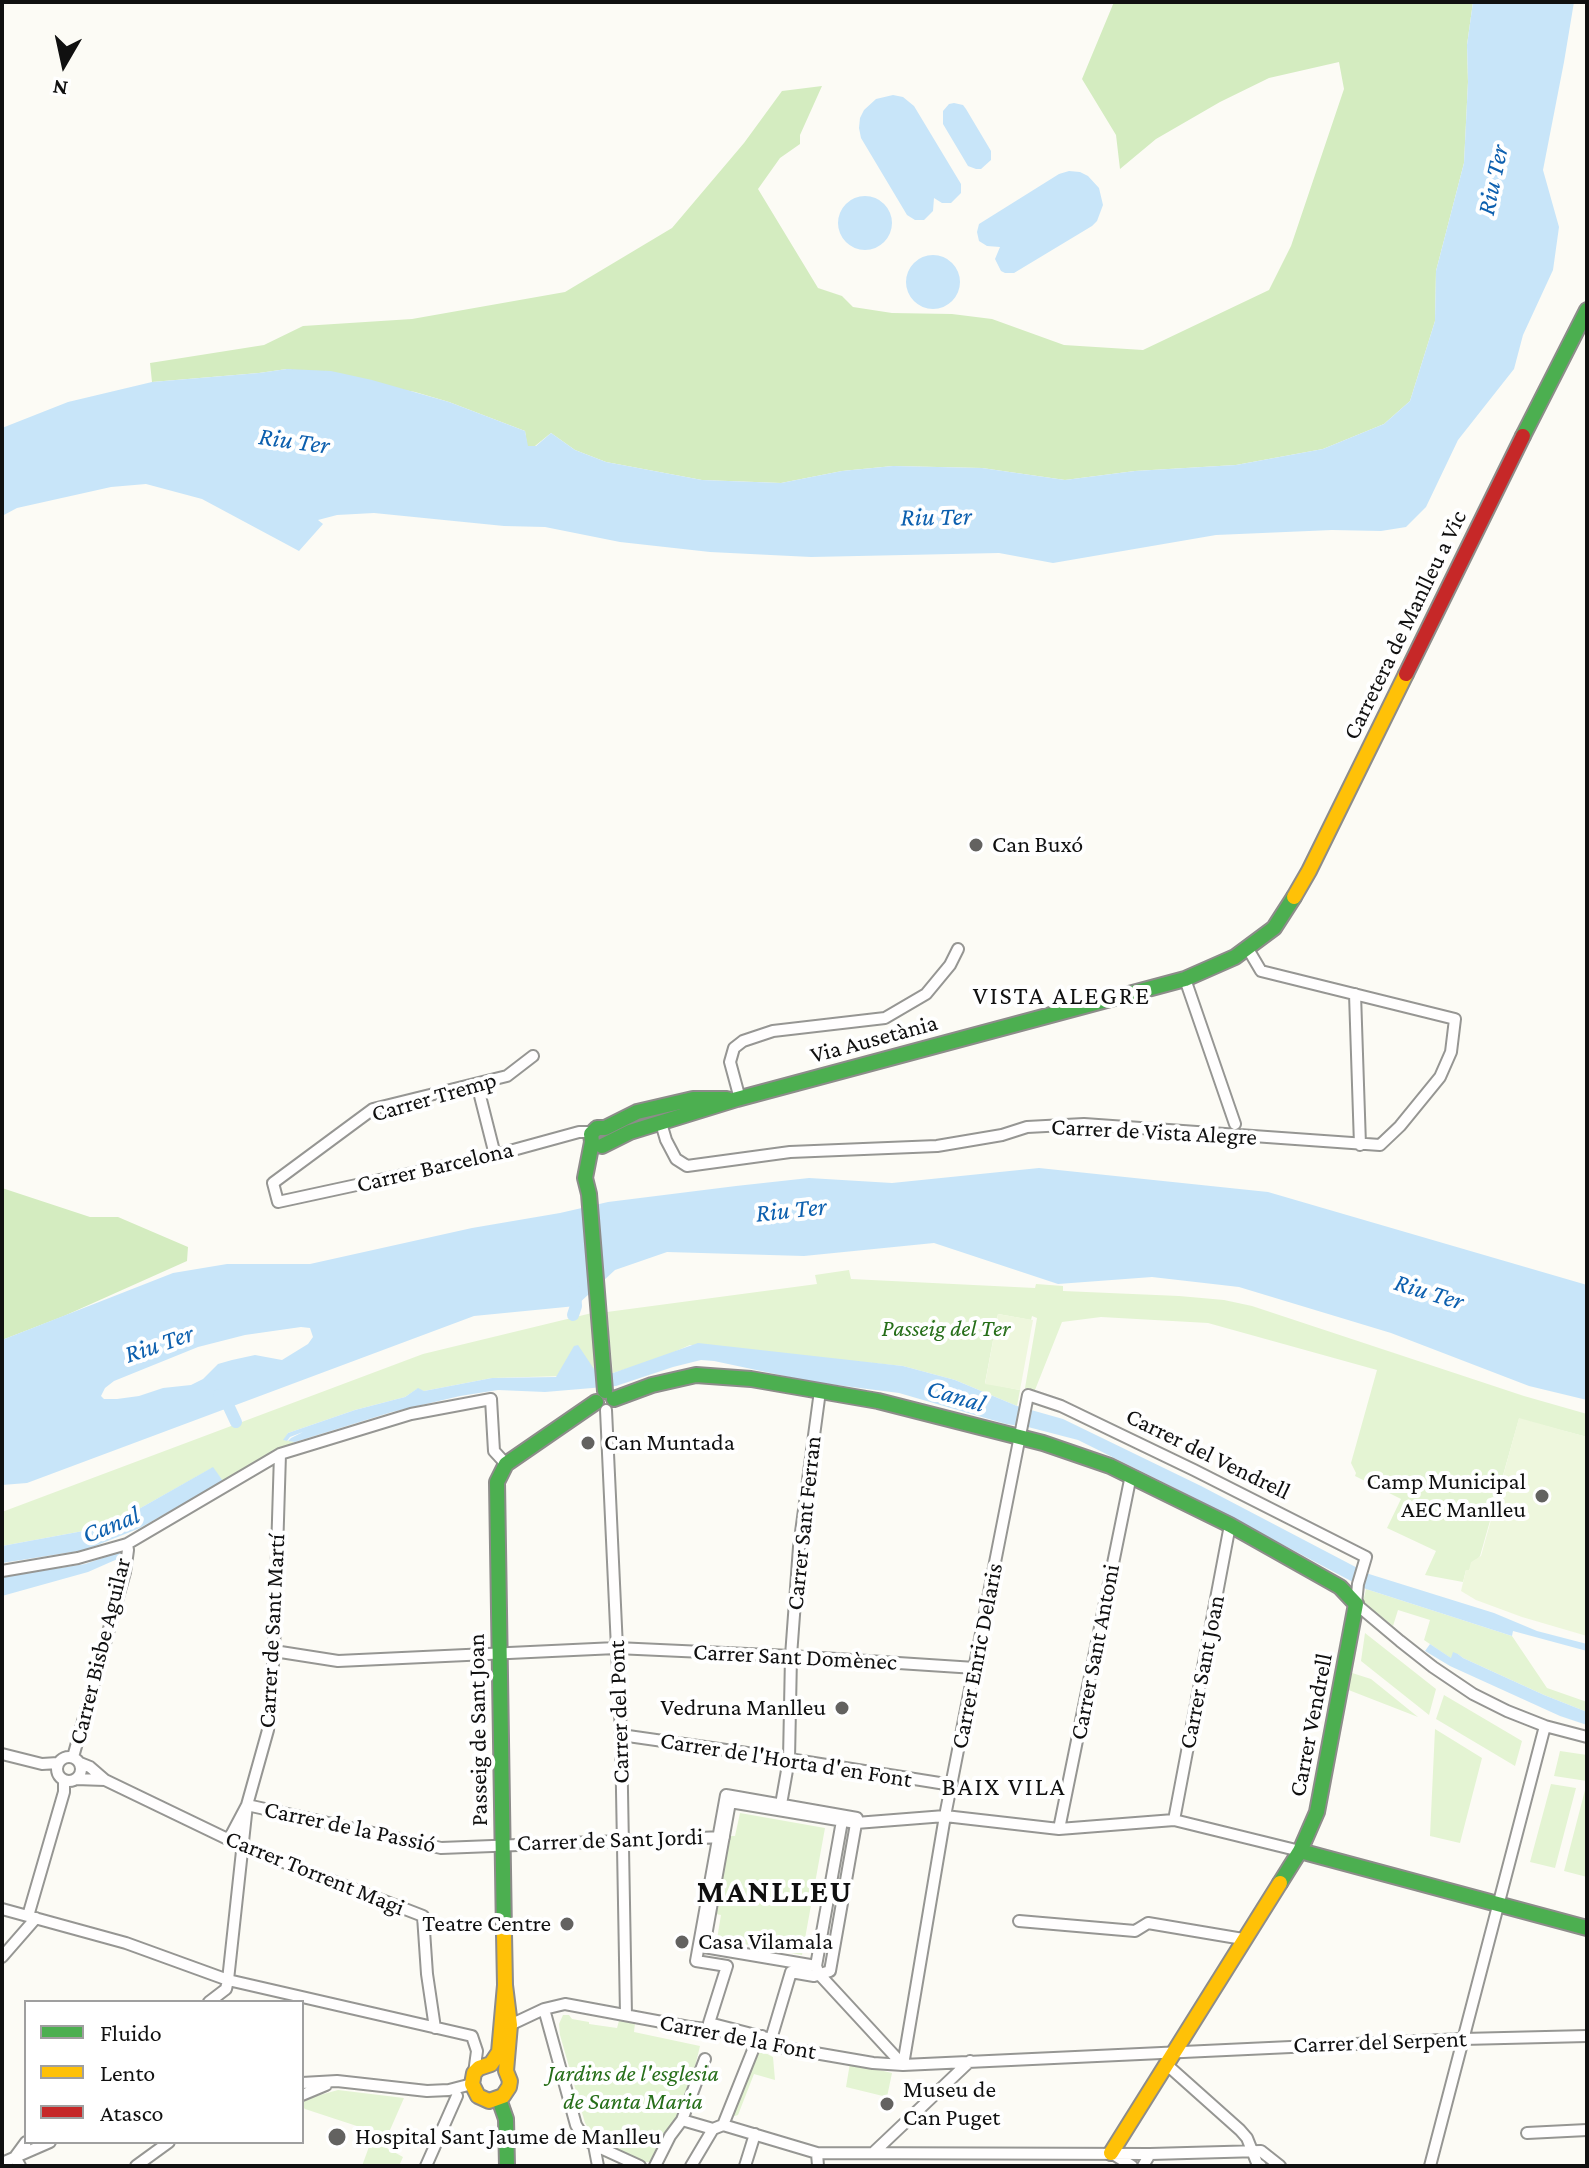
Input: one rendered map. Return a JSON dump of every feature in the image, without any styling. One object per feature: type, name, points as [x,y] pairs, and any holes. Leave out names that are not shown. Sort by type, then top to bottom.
[{"type":"street","name":"Carretera de Manlleu a Vic","points":[[1248,949],[1274,928],[1309,871],[1587,310]]},
{"type":"street","points":[[738,1099],[730,1062],[734,1048],[743,1041],[773,1031],[885,1018],[926,994],[950,965],[958,949]]},
{"type":"street","name":"Via Ausetània","points":[[600,1138],[1185,979],[1248,949]]},
{"type":"street","points":[[1248,949],[1261,971],[1355,994],[1360,1145]]},
{"type":"street","points":[[1185,979],[1235,1124]]},
{"type":"street","name":"Carrer de Vista Alegre","points":[[661,1123],[676,1159],[687,1166],[790,1152],[937,1146],[1002,1135],[1027,1127],[1084,1124],[1380,1145],[1440,1077],[1451,1052],[1455,1019],[1355,994]]},
{"type":"street","name":"Carrer Tremp","points":[[278,1202],[273,1183],[373,1109],[507,1076],[533,1056]]},
{"type":"street","points":[[477,1084],[495,1155]]},
{"type":"street","name":"Via Ausetània","points":[[600,1138],[637,1112],[687,1100],[738,1099]]},
{"type":"street","name":"Carrer Barcelona","points":[[278,1202],[495,1155],[579,1132],[600,1138]]},
{"type":"street","points":[[600,1138],[586,1170],[586,1185],[605,1398]]},
{"type":"street","points":[[2,1571],[78,1558],[127,1544],[280,1454],[411,1414],[491,1399],[494,1451],[506,1464],[605,1398],[696,1375],[751,1379],[878,1401],[1020,1431],[1131,1475],[1230,1525],[1340,1587],[1422,1658],[1473,1694],[1545,1726],[1587,1737]]},
{"type":"street","name":"Carrer Sant Ferran","points":[[781,1808],[789,1759],[791,1656],[799,1547],[820,1391]]},
{"type":"street","name":"Carrer del Vendrell","points":[[1020,1431],[1028,1395],[1061,1406],[1366,1557],[1356,1604]]},
{"type":"street","name":"Carrer del Pont","points":[[605,1398],[621,1735],[626,2015]]},
{"type":"street","name":"Carrer Enric Delaris","points":[[903,2065],[945,1816],[1020,1431]]},
{"type":"street","name":"Carrer de Sant Martí","points":[[229,1839],[247,1805],[268,1730],[274,1651],[280,1454]]},
{"type":"street","name":"Passeig de Sant Joan","points":[[491,2064],[501,2042],[505,1985],[496,1490],[499,1475],[506,1464]]},
{"type":"street","name":"Carrer Sant Antoni","points":[[1059,1829],[1131,1475]]},
{"type":"street","name":"Carrer Sant Joan","points":[[1174,1820],[1230,1525]]},
{"type":"street","name":"Carrer Bisbe Aguilar","points":[[64,1774],[81,1772],[76,1760],[125,1572],[127,1544]]},
{"type":"street","name":"Carrer Vendrell","points":[[1300,1851],[1317,1812],[1356,1604]]},
{"type":"street","name":"Carrer Sant Domènec","points":[[274,1651],[338,1661],[616,1648],[975,1668]]},
{"type":"street","points":[[1430,2166],[1545,1726]]},
{"type":"street","name":"Carrer de l'Horta d'en Font","points":[[621,1735],[952,1785]]},
{"type":"street","points":[[2,1754],[42,1764],[64,1774]]},
{"type":"street","points":[[2,1957],[32,1917],[64,1792],[64,1757],[76,1760]]},
{"type":"street","name":"Carrer Torrent Magi","points":[[76,1760],[105,1780],[242,1846],[423,1916],[435,2028]]},
{"type":"street","name":"Carrer Torrent Magi","points":[[64,1774],[105,1780]]},
{"type":"street","points":[[781,1808],[857,1818],[856,1823],[830,1971],[704,1947],[726,1795],[781,1808],[856,1823],[945,1816],[1059,1829],[1174,1820],[1587,1928]]},
{"type":"street","name":"Carrer de Sant Martí","points":[[228,1980],[247,1805]]},
{"type":"street","name":"Carrer de la Passió","points":[[247,1805],[441,1848],[502,1844]]},
{"type":"street","points":[[721,1836],[696,1961],[727,1966],[709,2023],[771,2039],[791,1972],[814,1976],[818,1970],[842,1821]]},
{"type":"street","name":"Carrer de Sant Jordi","points":[[502,1844],[721,1836]]},
{"type":"street","points":[[1111,2153],[1300,1851]]},
{"type":"street","points":[[2,1909],[126,1943],[228,1980],[472,2036],[477,2051],[473,2079],[478,2096],[492,2100],[506,2119],[507,2166]]},
{"type":"street","points":[[1019,1921],[1135,1931],[1148,1923],[1243,1939]]},
{"type":"street","points":[[691,2166],[718,2127],[757,2040],[768,2030],[789,1962]]},
{"type":"street","points":[[818,1970],[903,2065]]},
{"type":"street","points":[[212,2000],[226,1989],[228,1980]]},
{"type":"street","points":[[505,1985],[510,2025],[506,2071]]},
{"type":"street","name":"Carrer de la Font","points":[[510,2025],[544,2009],[565,2004],[715,2030],[780,2047],[873,2063],[903,2065],[970,2060]]},
{"type":"street","points":[[544,2009],[576,2125],[585,2139],[594,2145],[640,2166]]},
{"type":"street","name":"Carrer del Serpent","points":[[970,2060],[1170,2057],[1463,2039],[1587,2036]]},
{"type":"street","points":[[1170,2057],[1247,2138],[1261,2166]]},
{"type":"street","points":[[655,2166],[682,2120],[705,2059]]},
{"type":"street","points":[[873,2153],[970,2060]]},
{"type":"street","points":[[304,2083],[337,2081],[427,2091],[449,2090],[473,2079],[484,2065],[491,2064],[502,2067],[510,2081],[503,2096],[492,2100],[438,2095],[427,2091]]},
{"type":"street","points":[[304,2094],[337,2081]]},
{"type":"street","points":[[426,2166],[457,2096]]},
{"type":"street","points":[[682,2120],[755,2134],[817,2153],[1150,2154],[1261,2151],[1280,2166]]},
{"type":"street","points":[[1527,2133],[1587,2130]]},
{"type":"street","points":[[745,2166],[755,2134]]},
{"type":"street","points":[[2,2163],[18,2161],[47,2144]]},
{"type":"street","points":[[136,2166],[166,2144]]},
{"type":"street","points":[[594,2145],[598,2166]]},
{"type":"street","points":[[817,2153],[818,2166]]},
{"type":"street","points":[[1000,2153],[1000,2166]]},
{"type":"street","points":[[1111,2153],[1132,2166]]},
{"type":"street","points":[[1143,2166],[1150,2154]]},
{"type":"green space","points":[[1114,2],[1473,2],[1467,45],[1464,163],[1436,271],[1435,321],[1410,401],[1384,424],[1323,449],[1236,465],[1135,471],[1065,480],[982,468],[893,466],[842,471],[781,483],[702,480],[606,462],[575,450],[551,433],[535,446],[527,446],[525,431],[449,402],[415,392],[287,369],[152,382],[150,363],[264,345],[303,326],[412,319],[565,292],[672,228],[744,143],[782,91],[822,86],[800,135],[800,144],[780,158],[758,189],[818,288],[842,296],[853,307],[892,313],[952,314],[992,319],[1064,345],[1143,350],[1269,290],[1291,246],[1344,89],[1339,62],[1269,78],[1156,139],[1120,169],[1116,135],[1082,79]]},
{"type":"green space","points":[[2,1188],[90,1217],[118,1217],[188,1247],[187,1261],[2,1340]]},
{"type":"green space","name":"Passeig del Ter","points":[[849,1270],[851,1279],[1035,1288],[1036,1284],[1063,1286],[1063,1291],[1179,1296],[1252,1306],[1587,1414],[1587,1437],[1519,1419],[1480,1556],[1466,1570],[1463,1582],[1425,1575],[1436,1551],[1387,1528],[1401,1499],[1355,1476],[1351,1463],[1377,1370],[1208,1323],[1101,1317],[1062,1322],[1035,1390],[1025,1388],[1037,1318],[1032,1316],[1031,1320],[998,1314],[985,1383],[1020,1390],[1017,1406],[955,1380],[903,1366],[690,1345],[613,1373],[607,1312],[817,1284],[815,1275]]},
{"type":"green space","points":[[592,1313],[598,1375],[492,1378],[424,1391],[417,1389],[405,1397],[288,1433],[284,1440],[295,1442],[275,1450],[223,1481],[212,1468],[130,1514],[94,1529],[2,1546],[2,1512],[423,1354]]},
{"type":"green space","points":[[998,1314],[1033,1320],[1020,1390],[985,1384]]},
{"type":"green space","name":"Camp Municipal AEC Manlleu","points":[[1519,1418],[1587,1437],[1587,1636],[1522,1617],[1461,1591],[1466,1570],[1469,1570],[1471,1562],[1481,1556]]},
{"type":"green space","points":[[1366,1589],[1512,1636],[1547,1688],[1587,1702],[1587,1712],[1458,1654],[1452,1659],[1424,1640],[1430,1620],[1398,1610],[1393,1626],[1363,1602]]},
{"type":"green space","points":[[1365,1633],[1436,1689],[1429,1715],[1361,1661]]},
{"type":"green space","points":[[1349,1672],[1371,1679],[1418,1717],[1346,1689]]},
{"type":"green space","points":[[1444,1695],[1522,1741],[1515,1766],[1436,1719]]},
{"type":"green space","points":[[1435,1729],[1482,1758],[1460,1843],[1430,1836]]},
{"type":"green space","points":[[1560,1751],[1587,1755],[1587,1781],[1554,1776]]},
{"type":"green space","points":[[1551,1784],[1576,1788],[1555,1868],[1530,1862]]},
{"type":"green space","points":[[1587,1790],[1587,1877],[1564,1871]]},
{"type":"green space","points":[[740,1813],[825,1828],[802,1955],[717,1939],[721,1915],[716,1914],[729,1836],[735,1836]]},
{"type":"green space","name":"Jardins de l'esglesia de Santa Maria","points":[[563,2015],[589,2024],[617,2028],[619,2021],[635,2023],[634,2032],[700,2046],[678,2123],[653,2162],[642,2162],[610,2147],[585,2123],[560,2035],[559,2024]]},
{"type":"green space","points":[[758,2049],[773,2057],[775,2080],[754,2074],[738,2115],[731,2117]]},
{"type":"green space","points":[[850,2063],[892,2073],[887,2097],[846,2087]]},
{"type":"green space","points":[[338,2090],[404,2098],[383,2146],[403,2157],[399,2166],[362,2166],[372,2131],[305,2109],[304,2099]]},
{"type":"water","name":"Riu Ter","points":[[1473,2],[1574,2],[1543,170],[1559,227],[1553,270],[1523,335],[1514,369],[1458,440],[1426,507],[1406,527],[1381,531],[1216,535],[1053,563],[999,553],[811,557],[710,552],[620,542],[545,527],[374,513],[337,515],[318,520],[323,524],[299,551],[202,499],[146,484],[111,487],[17,508],[2,516],[2,428],[68,402],[152,382],[287,369],[331,371],[449,402],[525,431],[528,446],[536,446],[551,433],[575,450],[606,462],[702,480],[781,483],[842,471],[893,466],[982,468],[1065,480],[1135,471],[1236,465],[1323,449],[1384,424],[1410,401],[1435,321],[1436,271],[1464,163],[1467,45]]},
{"type":"water","points":[[893,95],[903,97],[914,106],[961,184],[961,193],[951,203],[942,203],[934,198],[933,211],[924,220],[915,220],[907,215],[861,138],[860,118],[864,110],[876,99]]},
{"type":"water","points":[[954,103],[963,105],[991,151],[991,160],[981,169],[968,166],[943,124],[943,111]]},
{"type":"water","points":[[1069,171],[1088,176],[1099,188],[1103,205],[1097,221],[1014,273],[1001,271],[995,259],[1000,247],[987,246],[979,241],[979,224],[1059,174]]},
{"type":"water","points":[[865,196],[884,204],[892,223],[884,242],[865,250],[846,242],[838,223],[846,204]]},
{"type":"water","points":[[933,255],[952,263],[960,282],[952,301],[933,309],[914,301],[906,282],[914,263]]},
{"type":"water","name":"Riu Ter","points":[[1039,1168],[1268,1192],[1587,1285],[1587,1400],[1529,1386],[1391,1333],[1239,1287],[1152,1277],[1058,1284],[934,1243],[804,1256],[667,1252],[615,1270],[576,1306],[474,1316],[27,1483],[2,1485],[2,1340],[173,1273],[227,1264],[310,1264],[608,1202],[809,1178],[892,1183]],"holes":[[[310,1328],[313,1337],[308,1344],[282,1360],[255,1355],[218,1364],[203,1379],[191,1385],[117,1399],[101,1396],[114,1381],[198,1347],[245,1335]]]},
{"type":"water","name":"Canal","points":[[698,1343],[903,1366],[955,1380],[1017,1406],[1063,1419],[1201,1486],[1369,1574],[1494,1613],[1537,1631],[1587,1644],[1587,1651],[1513,1631],[1512,1636],[1366,1589],[1078,1440],[1006,1424],[899,1393],[813,1382],[714,1361],[701,1360],[673,1367],[616,1386],[545,1392],[498,1390],[460,1396],[392,1412],[295,1442],[288,1441],[303,1432],[290,1437],[287,1441],[283,1440],[288,1433],[405,1397],[418,1388],[424,1391],[492,1378],[556,1377],[574,1346],[578,1345],[598,1375],[613,1373]]},
{"type":"water","name":"Canal","points":[[213,1467],[223,1481],[140,1528],[85,1550],[2,1563],[2,1546],[94,1529],[130,1514]]},
{"type":"water","points":[[120,1552],[122,1557],[88,1572],[2,1596],[2,1577],[85,1564]]},
{"type":"water","points":[[1430,1644],[1451,1658],[1453,1652],[1587,1712],[1587,1725],[1560,1716],[1450,1666],[1425,1651]]},
{"type":"waterway","points":[[573,1315],[575,1291]]},
{"type":"waterway","points":[[219,1395],[236,1422]]},
{"type":"traffic: fast","points":[[1523,436],[1587,310]]},
{"type":"traffic: fast","points":[[602,1146],[630,1132],[737,1099],[1185,979],[1235,957],[1274,928],[1294,897]]},
{"type":"traffic: fast","points":[[605,1391],[589,1194],[585,1178],[591,1134],[597,1128],[605,1128],[637,1112],[693,1099],[727,1099]]},
{"type":"traffic: fast","points":[[614,1399],[652,1385],[696,1375],[751,1379],[878,1401],[1043,1443],[1110,1466],[1230,1525],[1340,1587],[1356,1604],[1317,1812],[1300,1851],[1280,1883]]},
{"type":"traffic: fast","points":[[504,1934],[497,1482],[506,1464],[596,1402]]},
{"type":"traffic: fast","points":[[1300,1851],[1587,1928]]},
{"type":"traffic: fast","points":[[499,2099],[506,2119],[507,2166]]},
{"type":"traffic: slow","points":[[1294,897],[1406,674]]},
{"type":"traffic: slow","points":[[1111,2153],[1280,1883]]},
{"type":"traffic: slow","points":[[504,1934],[505,1985],[499,2052],[491,2064],[474,2073],[472,2084],[478,2096],[489,2101],[503,2096],[510,2081],[506,2071],[510,2025],[505,1985]]},
{"type":"traffic: jam","points":[[1406,674],[1523,436]]},
{"type":"place","name":"Can Buxó","points":[[976,845]]},
{"type":"place","name":"Can Muntada","points":[[588,1443]]},
{"type":"place","name":"Camp Municipal AEC Manlleu","points":[[1542,1496]]},
{"type":"place","name":"Vedruna Manlleu","points":[[842,1708]]},
{"type":"place","name":"Teatre Centre","points":[[567,1924]]},
{"type":"place","name":"Casa Vilamala","points":[[682,1942]]},
{"type":"place","name":"Museu de Can Puget","points":[[887,2104]]},
{"type":"place","name":"Hospital Sant Jaume de Manlleu","points":[[337,2137]]},
{"type":"district","name":"VISTA ALEGRE","points":[[1062,996]]},
{"type":"district","name":"BAIX VILA","points":[[1004,1787]]},
{"type":"district","name":"MANLLEU","points":[[775,1892]]}]
